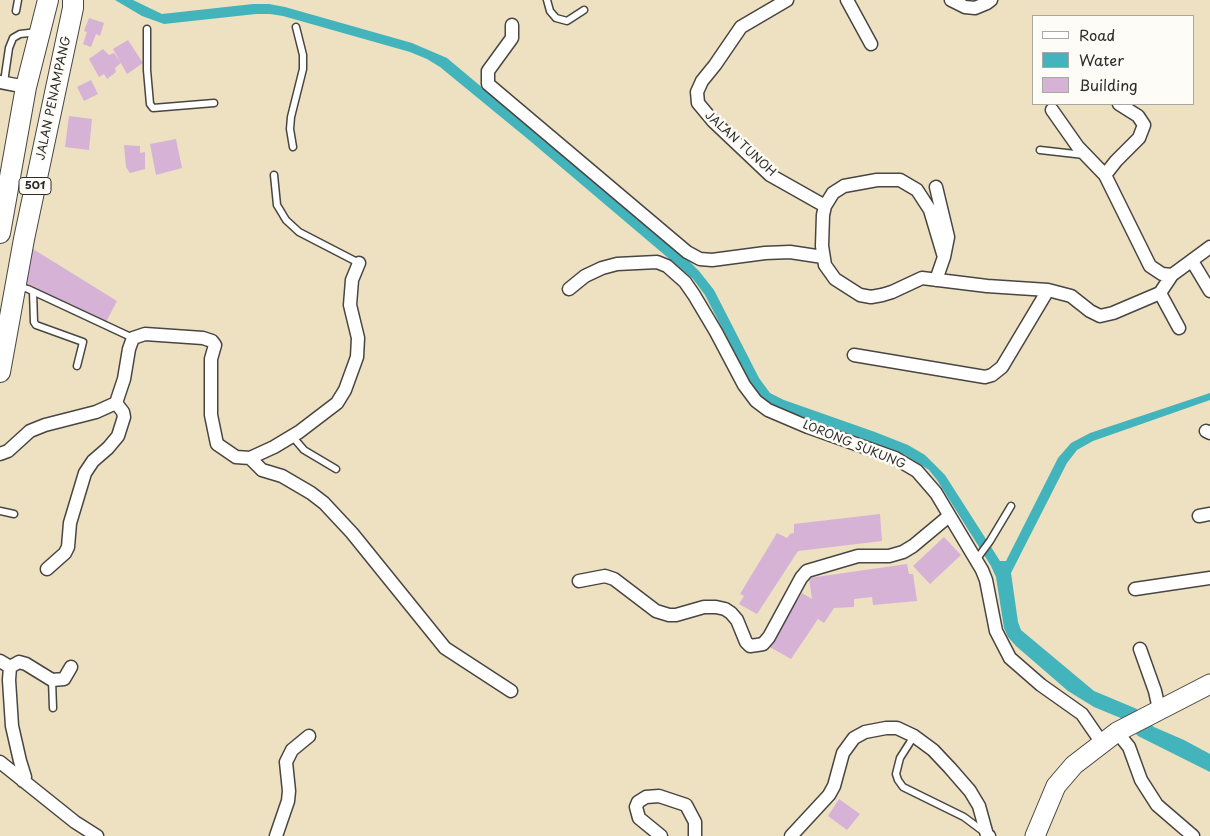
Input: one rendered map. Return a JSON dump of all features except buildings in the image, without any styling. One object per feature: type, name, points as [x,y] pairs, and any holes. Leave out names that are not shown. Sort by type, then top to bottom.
[{"type":"main road","name":"501","points":[[0,233],[2,208],[26,86],[48,0]]},
{"type":"main road","name":"JALAN PENAMPANG","points":[[0,372],[24,289],[24,239],[73,8],[73,0]]},
{"type":"main road","points":[[1035,836],[1056,786],[1074,765],[1115,734],[1153,712],[1210,684]]},
{"type":"street","points":[[847,0],[871,44]]},
{"type":"street","points":[[951,0],[965,7],[975,8],[991,0]]},
{"type":"street","name":"JALAN TUNOH","points":[[783,2],[741,27],[696,92],[698,103],[713,121],[770,175],[824,206]]},
{"type":"street","points":[[512,25],[512,38],[488,71],[488,84],[687,252],[700,259],[712,260],[765,253],[790,252],[823,258]]},
{"type":"street","points":[[2,82],[26,86]]},
{"type":"street","points":[[1105,175],[1139,138],[1144,125],[1138,116],[1120,105]]},
{"type":"street","points":[[1052,110],[1085,155],[1105,175],[1150,266],[1162,274],[1172,275]]},
{"type":"street","points":[[944,256],[930,210],[917,190],[900,180],[877,180],[844,186],[833,193],[824,206],[822,226],[823,258],[825,264],[835,279],[860,295],[871,297],[882,296],[922,278],[987,286],[1048,290],[1071,296],[1090,312],[1100,316],[1160,293],[1172,275],[1210,247]]},
{"type":"street","points":[[936,187],[948,237],[936,280]]},
{"type":"street","points":[[1192,261],[1210,291]]},
{"type":"street","name":"LORONG SUKUNG","points":[[569,289],[585,276],[602,268],[617,264],[657,262],[668,266],[685,282],[694,295],[744,385],[756,401],[768,410],[808,427],[895,458],[917,471],[936,493],[949,516],[978,557],[986,580],[996,631],[1010,658],[1041,685],[1082,714],[1115,734],[1129,746],[1141,780],[1158,805],[1193,836]]},
{"type":"street","points":[[0,454],[8,451],[30,431],[45,425],[96,412],[116,403],[124,379],[128,348],[133,338],[145,334],[203,338],[212,341],[215,345],[211,359],[211,415],[217,444],[236,457],[250,458],[274,447],[316,420],[337,402],[345,390],[356,356],[358,338],[350,305],[352,280],[358,263]]},
{"type":"street","points":[[854,355],[985,377],[992,375],[1002,367],[1048,290]]},
{"type":"street","points":[[1160,293],[1179,328]]},
{"type":"street","points":[[46,569],[68,547],[70,522],[86,473],[93,462],[118,436],[124,417],[123,412],[116,403]]},
{"type":"street","points":[[250,458],[262,470],[282,476],[324,503],[352,533],[445,648],[511,691]]},
{"type":"street","points":[[579,581],[605,576],[614,579],[656,611],[669,615],[676,615],[704,607],[725,609],[737,620],[746,642],[750,646],[763,644],[769,637],[801,578],[807,571],[858,556],[889,556],[903,552],[949,516]]},
{"type":"street","points":[[1135,589],[1210,578]]},
{"type":"street","points":[[1140,649],[1155,691],[1153,712]]},
{"type":"street","points":[[23,781],[25,776],[12,726],[9,680],[5,664],[19,662],[26,664],[52,680],[64,679],[72,667]]},
{"type":"street","points":[[791,836],[829,795],[834,786],[843,753],[854,738],[865,732],[886,728],[897,728],[914,736],[933,750],[970,791],[979,806],[988,835]]},
{"type":"street","points":[[276,836],[290,792],[286,762],[292,750],[309,736]]},
{"type":"street","points":[[0,762],[93,835]]},
{"type":"street","points":[[661,836],[639,818],[636,807],[638,802],[646,797],[659,796],[686,805],[695,822],[695,836]]},
{"type":"lane","points":[[16,11],[18,0]]},
{"type":"lane","points":[[547,0],[550,11],[556,18],[567,21],[584,10]]},
{"type":"lane","points":[[293,147],[290,129],[291,116],[302,69],[303,55],[296,27]]},
{"type":"lane","points":[[147,29],[147,70],[152,108],[214,103]]},
{"type":"lane","points":[[2,82],[13,38],[20,34],[39,32]]},
{"type":"lane","points":[[1040,150],[1085,155]]},
{"type":"lane","points":[[274,175],[277,205],[286,220],[299,232],[358,263]]},
{"type":"lane","points":[[24,289],[133,338]]},
{"type":"lane","points":[[24,289],[36,325],[83,342],[77,366]]},
{"type":"lane","points":[[292,436],[304,450],[336,469]]},
{"type":"lane","points":[[978,557],[1011,506]]},
{"type":"lane","points":[[0,511],[14,514]]},
{"type":"lane","points":[[52,680],[53,708]]},
{"type":"lane","points":[[914,736],[900,758],[896,774],[903,787],[964,817],[988,835]]},
{"type":"water","points":[[115,0],[133,0],[162,14],[269,4],[412,43],[447,58],[699,271],[714,290],[759,378],[770,393],[784,400],[908,445],[925,455],[945,475],[1000,561],[1006,561],[1058,458],[1071,443],[1090,433],[1210,393],[1210,400],[1093,441],[1077,450],[1067,463],[1011,573],[1018,622],[1021,630],[1094,691],[1137,709],[1137,713],[1154,727],[1210,754],[1210,772],[1138,736],[1123,719],[1094,707],[1068,691],[1016,646],[1008,637],[1004,628],[996,577],[991,566],[929,470],[905,455],[782,409],[764,400],[750,382],[705,295],[693,279],[440,67],[410,52],[283,16],[256,14],[164,24],[142,16]]}]
